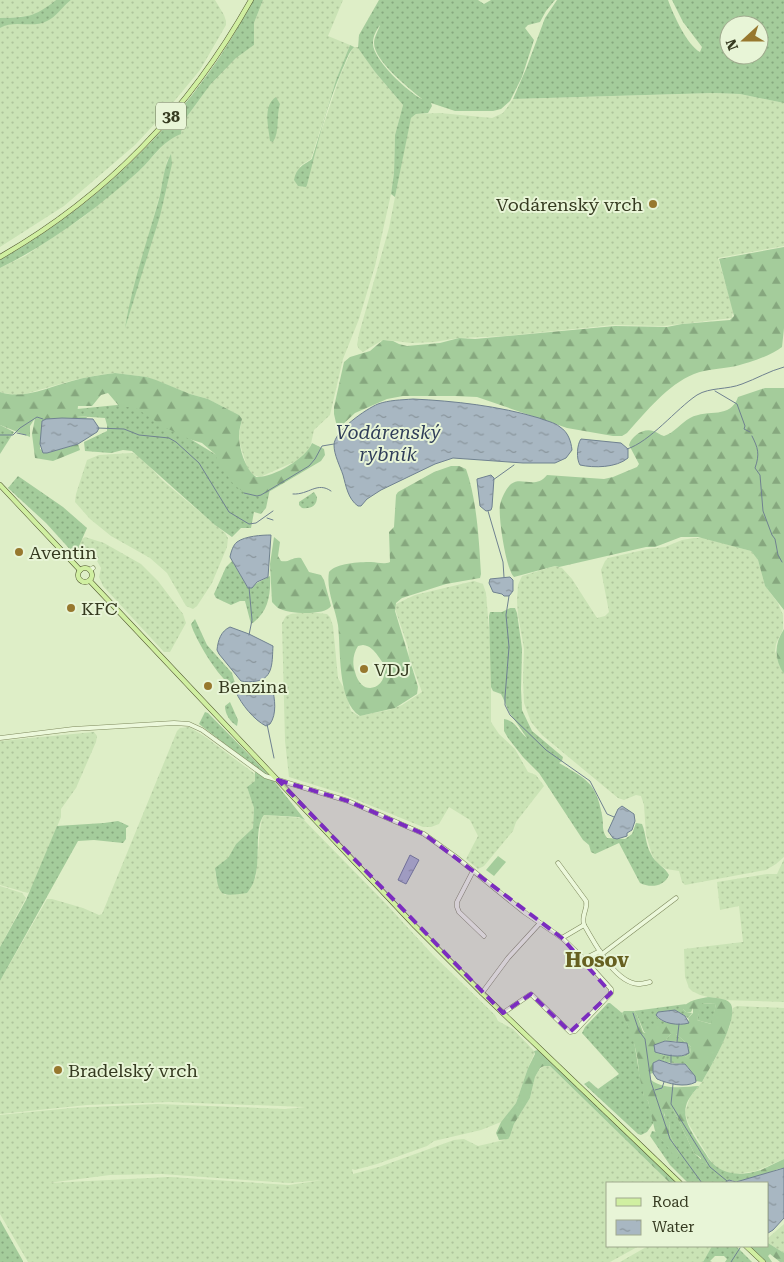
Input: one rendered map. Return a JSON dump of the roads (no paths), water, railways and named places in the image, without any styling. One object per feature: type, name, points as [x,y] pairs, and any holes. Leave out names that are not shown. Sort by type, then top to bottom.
[{"type":"main road","name":"38","points":[[0,255],[59,219],[110,179],[169,119],[211,65],[251,0]]},
{"type":"main road","points":[[0,485],[80,570]]},
{"type":"main road","points":[[80,570],[85,568],[92,570],[90,581]]},
{"type":"main road","points":[[80,570],[78,576],[80,581],[86,583],[90,581]]},
{"type":"main road","points":[[90,581],[415,926],[679,1182]]},
{"type":"main road","points":[[747,1247],[763,1262]]},
{"type":"street","points":[[0,738],[73,729],[184,723],[195,726],[264,776],[348,800],[424,834],[562,938],[584,959],[612,993],[575,1031],[570,1032],[531,994],[503,1013]]},
{"type":"street","points":[[558,863],[586,901],[587,906],[582,919],[584,925],[610,965],[624,978],[633,983],[650,982]]},
{"type":"street","points":[[473,871],[457,902],[457,907],[484,936]]},
{"type":"street","points":[[584,959],[601,952],[676,898]]},
{"type":"street","points":[[482,992],[508,958],[540,923]]},
{"type":"street","points":[[562,938],[584,925]]},
{"type":"water","name":"Vodárenský rybník","points":[[413,399],[477,405],[539,418],[563,429],[569,437],[572,450],[566,458],[555,463],[523,463],[453,458],[435,464],[381,490],[367,499],[361,506],[358,506],[352,500],[346,488],[335,453],[335,439],[359,415],[378,404],[395,400]]},
{"type":"water","points":[[62,418],[93,419],[99,428],[97,432],[78,444],[43,453],[40,444],[42,421]]},
{"type":"water","points":[[581,439],[621,443],[628,449],[628,458],[617,464],[605,466],[592,467],[580,465],[578,452]]},
{"type":"water","points":[[491,475],[494,478],[492,507],[491,510],[486,511],[480,506],[477,479]]},
{"type":"water","points":[[271,535],[268,577],[257,582],[252,588],[248,588],[230,557],[232,549],[237,542],[244,538]]},
{"type":"water","points":[[510,577],[513,580],[513,591],[509,596],[493,592],[489,583],[490,579]]},
{"type":"water","points":[[230,627],[273,646],[271,668],[263,679],[253,682],[241,681],[219,654],[217,650],[219,639],[222,633]]},
{"type":"water","points":[[261,685],[272,687],[274,696],[274,716],[270,724],[266,726],[248,711],[236,692],[238,689]]},
{"type":"water","points":[[622,806],[634,814],[635,821],[632,830],[627,833],[627,836],[617,839],[613,838],[608,831],[618,809]]},
{"type":"water","points":[[410,855],[419,860],[406,884],[398,880]]},
{"type":"water","points":[[675,1010],[685,1016],[689,1023],[671,1024],[656,1015],[658,1012]]},
{"type":"water","points":[[665,1041],[687,1043],[689,1053],[677,1056],[655,1052],[654,1045]]},
{"type":"water","points":[[659,1060],[671,1064],[685,1064],[695,1076],[696,1082],[687,1085],[677,1085],[657,1079],[653,1073],[653,1063]]},
{"type":"water","points":[[784,1168],[784,1218],[773,1230],[769,1232],[769,1182],[736,1182]]},
{"type":"waterway","points":[[627,449],[645,440],[702,392],[736,386],[784,367]]},
{"type":"waterway","points":[[715,391],[737,404],[745,426],[744,429],[750,432]]},
{"type":"waterway","points":[[0,435],[13,435],[37,417],[43,419]]},
{"type":"waterway","points":[[97,428],[124,429],[139,435],[169,438],[176,442],[199,463],[229,512],[249,524],[256,523],[273,511]]},
{"type":"waterway","points":[[17,433],[26,435]]},
{"type":"waterway","points":[[752,436],[758,451],[755,468],[760,475],[763,511],[782,562]]},
{"type":"waterway","points":[[244,493],[261,495],[309,466],[322,446],[334,444]]},
{"type":"waterway","points":[[493,480],[514,465]]},
{"type":"waterway","points":[[293,494],[304,493],[321,487],[331,491]]},
{"type":"waterway","points":[[488,511],[503,562],[504,577]]},
{"type":"waterway","points":[[267,518],[273,520]]},
{"type":"waterway","points":[[249,587],[252,620],[249,635]]},
{"type":"waterway","points":[[509,596],[506,615],[509,647],[505,705],[510,715],[546,750],[590,781],[607,814],[614,817]]},
{"type":"waterway","points":[[267,724],[274,758]]},
{"type":"waterway","points":[[633,1013],[639,1031],[645,1039],[651,1082],[670,1139],[701,1182]]},
{"type":"waterway","points":[[677,1042],[679,1024]]},
{"type":"waterway","points":[[671,1055],[671,1063]]},
{"type":"waterway","points":[[655,1090],[662,1088],[664,1082]]},
{"type":"waterway","points":[[673,1084],[671,1104],[710,1167],[727,1181]]},
{"type":"waterway","points":[[731,1262],[740,1248]]},
{"type":"place","name":"Vodárenský vrch","points":[[653,204]]},
{"type":"place","name":"Aventin","points":[[19,552]]},
{"type":"place","name":"KFC","points":[[71,608]]},
{"type":"place","name":"VDJ","points":[[364,669]]},
{"type":"place","name":"Benzina","points":[[208,686]]},
{"type":"place","name":"Bradelský vrch","points":[[58,1070]]},
{"type":"district","name":"Hosov","points":[[597,960]]}]
